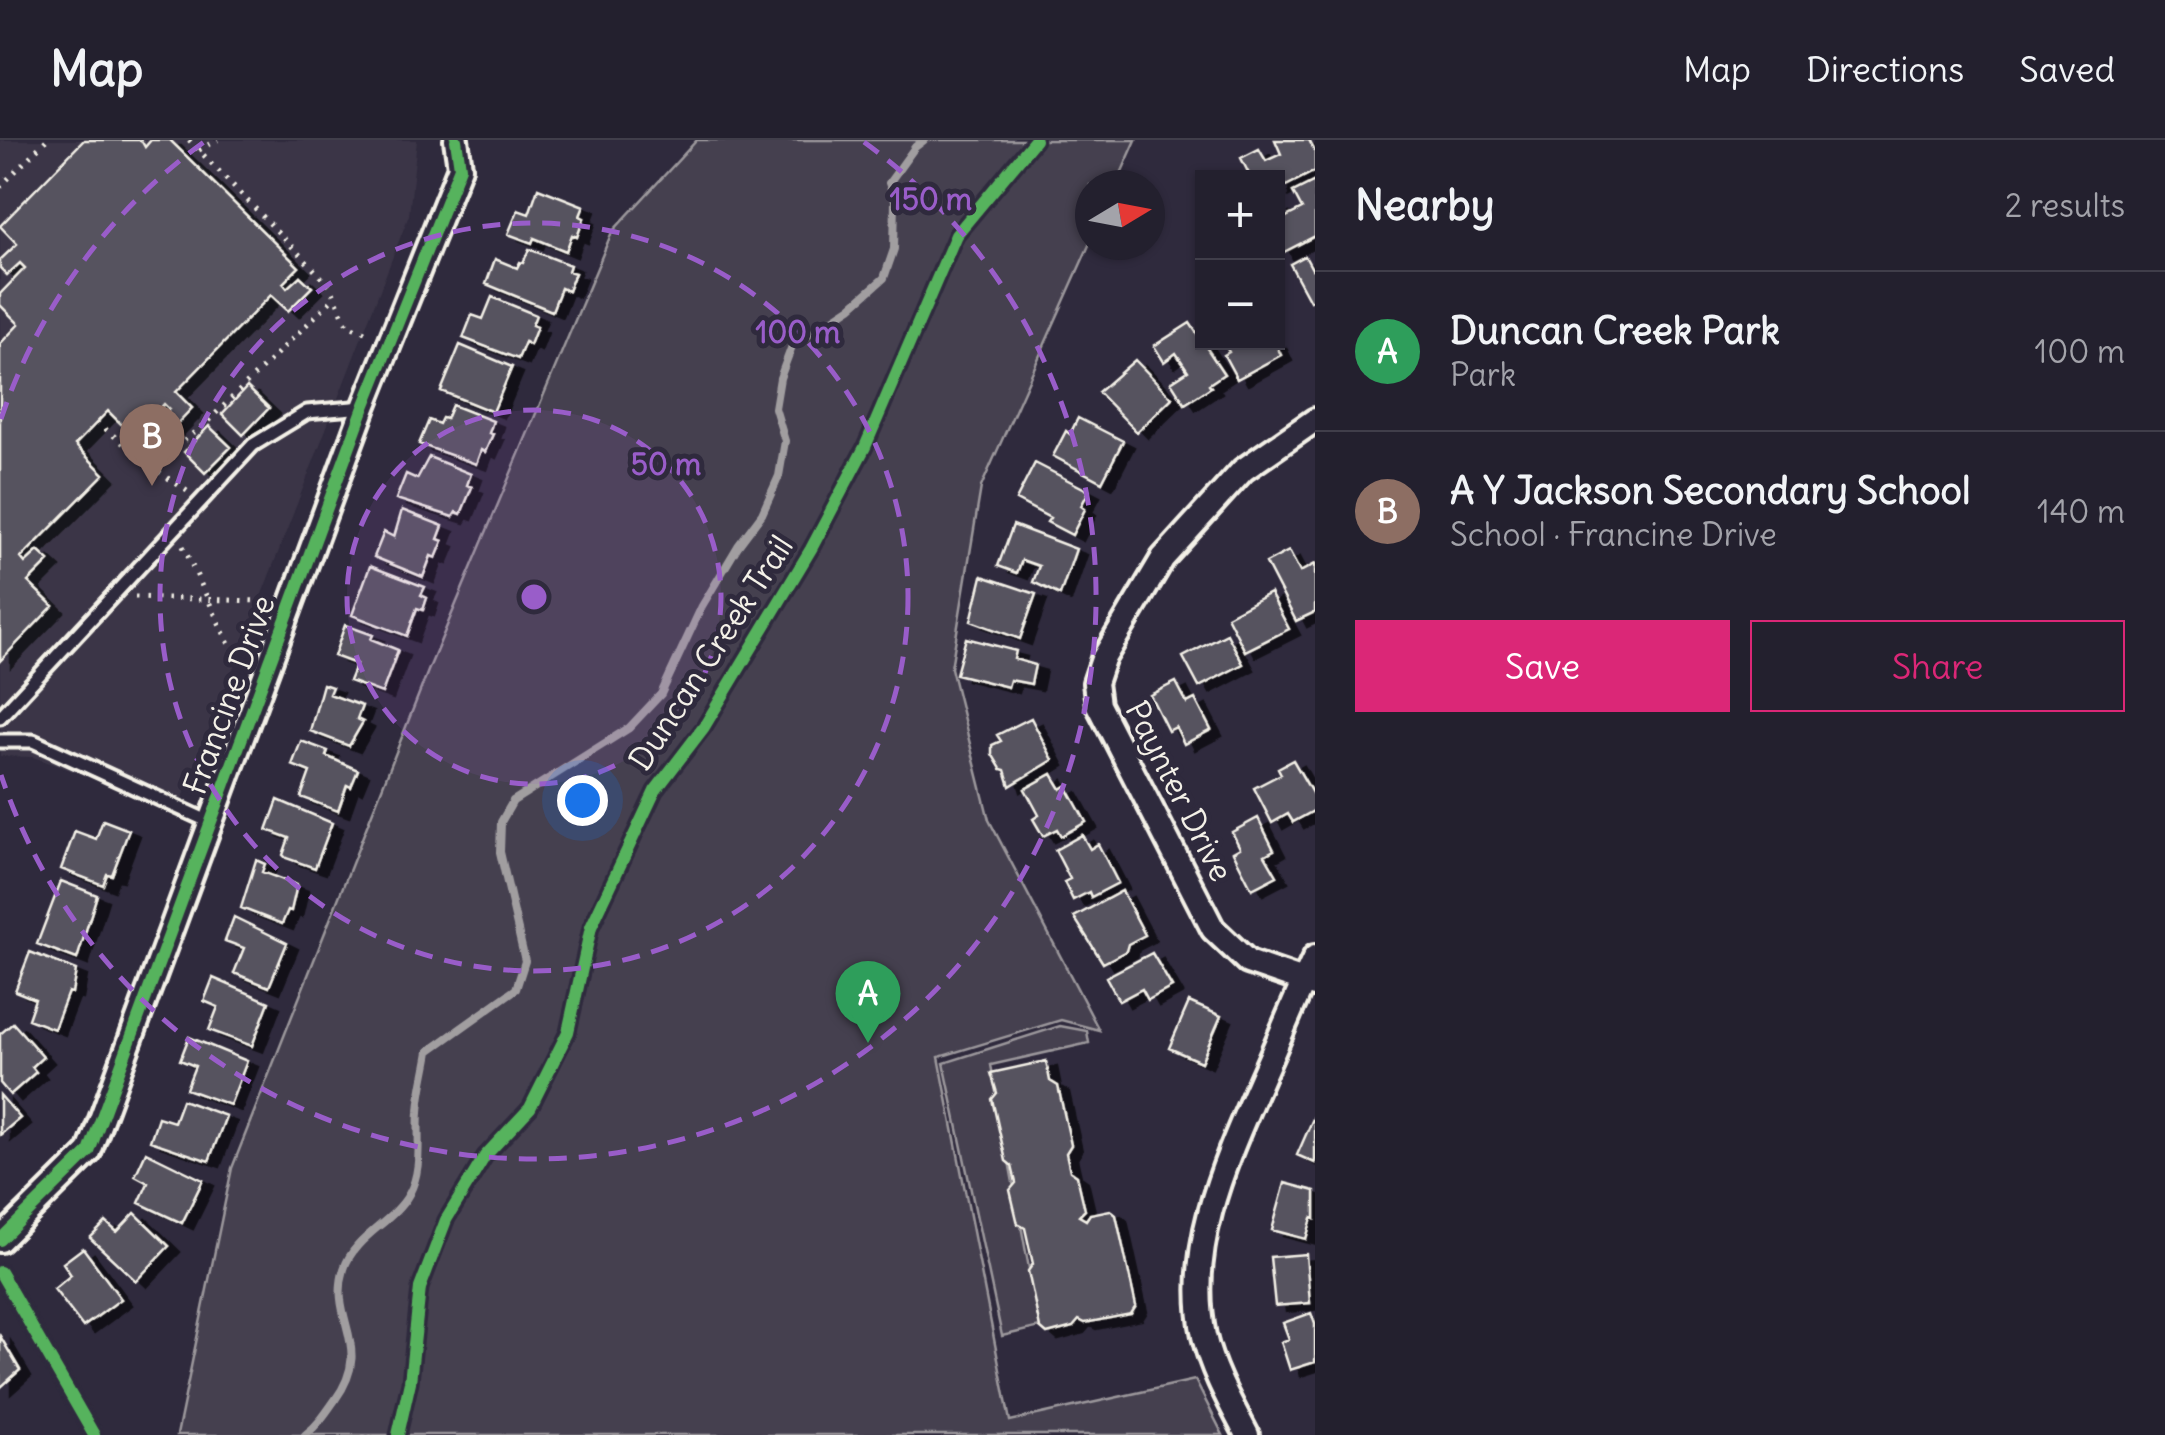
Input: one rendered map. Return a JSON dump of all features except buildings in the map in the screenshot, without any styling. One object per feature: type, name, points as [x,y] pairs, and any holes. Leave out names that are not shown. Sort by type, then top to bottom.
[{"type":"street","name":"Francine Drive","points":[[0,1240],[89,1152],[364,407],[460,167],[456,140]]},
{"type":"street","name":"Paynter Drive","points":[[1310,982],[1248,962],[1213,930],[1098,705],[1094,682],[1102,658],[1163,558],[1244,470],[1315,420]]},
{"type":"street","points":[[1247,1435],[1224,1393],[1204,1336],[1204,1238],[1218,1179],[1310,982],[1315,958]]},
{"type":"lane","points":[[0,716],[252,445],[307,412],[364,407]]},
{"type":"lane","points":[[0,741],[33,741],[212,823]]},
{"type":"path","points":[[0,187],[46,140]]},
{"type":"path","points":[[190,140],[331,287],[347,325],[365,332]]},
{"type":"path","points":[[199,150],[218,140]]},
{"type":"path","points":[[152,467],[207,422],[335,297]]},
{"type":"path","points":[[97,422],[200,502]]},
{"type":"path","points":[[182,543],[235,657]]},
{"type":"path","points":[[127,597],[258,601]]},
{"type":"shaded area","points":[[0,140],[417,140],[409,215],[179,808],[33,757],[0,756]]},
{"type":"shaded area","points":[[697,140],[1136,140],[1123,170],[1075,170],[1075,260],[1082,260],[981,487],[951,668],[989,820],[1099,1030],[1061,1020],[939,1057],[1010,1421],[1195,1380],[1223,1435],[177,1435],[232,1168],[428,671],[612,232]]},
{"type":"shaded area","points":[[1060,1026],[1087,1031],[1089,1043],[991,1065],[1040,1327],[1002,1336],[944,1063]]},
{"type":"waterway","points":[[305,1435],[335,1400],[351,1364],[341,1303],[349,1257],[402,1204],[413,1184],[429,1051],[516,989],[525,961],[500,852],[501,822],[513,801],[629,728],[661,694],[702,606],[762,514],[779,476],[785,441],[775,408],[780,378],[792,346],[851,307],[884,278],[894,249],[895,200],[889,183],[924,140]]},
{"type":"cycle path","points":[[0,1240],[89,1152],[364,407],[460,167],[456,140]]},
{"type":"cycle path","name":"Duncan Creek Trail","points":[[398,1435],[410,1382],[420,1288],[446,1220],[485,1156],[530,1108],[568,1032],[591,927],[655,791],[704,727],[811,549],[865,447],[956,235],[1035,140]]},
{"type":"cycle path","points":[[0,1272],[94,1435]]},
{"type":"place","name":"A Y Jackson Secondary School","points":[[152,486]]},
{"type":"place","name":"Duncan Creek Park","points":[[868,1043]]}]
